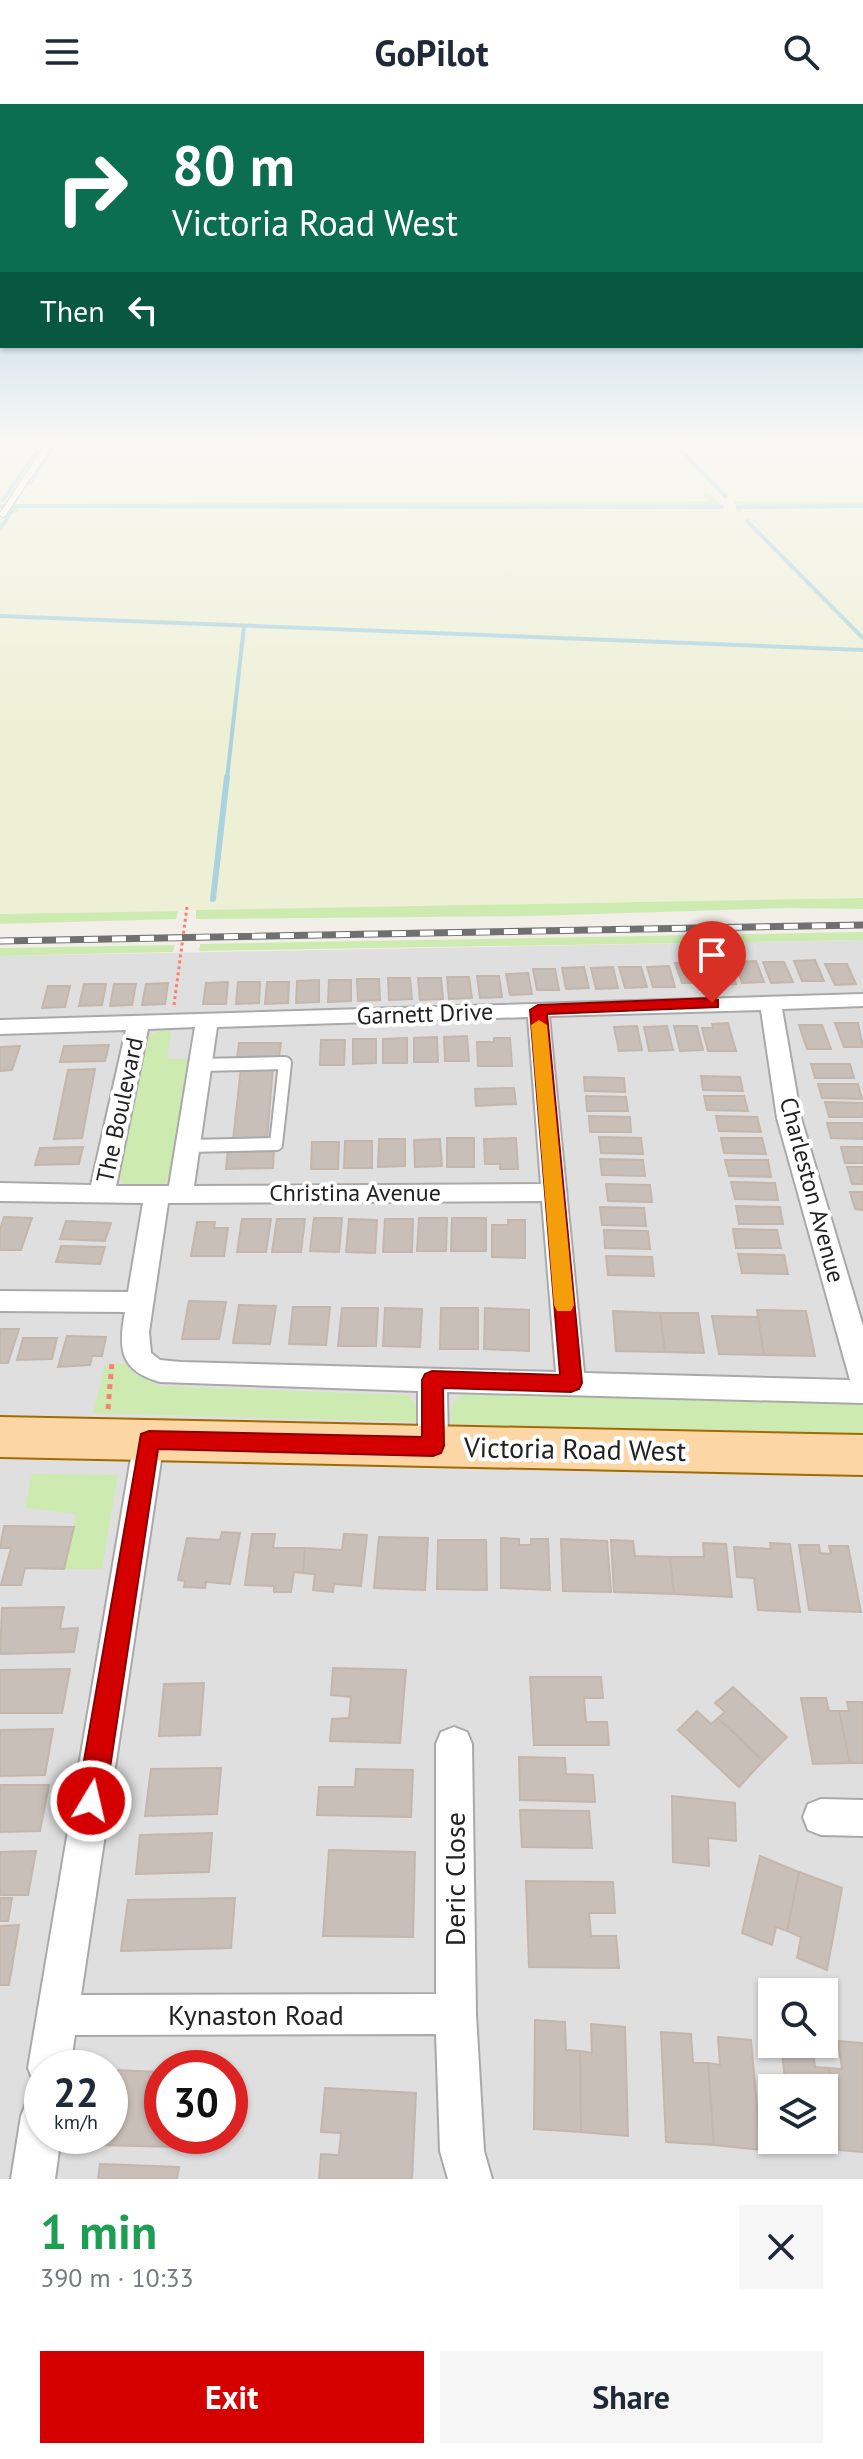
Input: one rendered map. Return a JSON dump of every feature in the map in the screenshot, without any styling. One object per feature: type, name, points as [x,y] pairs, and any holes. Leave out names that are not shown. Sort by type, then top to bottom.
[{"type":"main road","name":"Victoria Road West","points":[[0,1437],[863,1455]]},
{"type":"street","name":"Garnett Drive","points":[[0,1027],[863,1000]]},
{"type":"street","name":"Charleston Avenue","points":[[770,1001],[789,1118],[830,1253],[863,1378]]},
{"type":"street","points":[[538,1010],[571,1383]]},
{"type":"street","points":[[207,1022],[188,1146],[169,1195],[141,1302],[135,1342],[142,1364],[160,1372],[863,1392]]},
{"type":"street","name":"The Boulevard","points":[[138,1024],[102,1194],[169,1195]]},
{"type":"street","points":[[0,1192],[102,1194]]},
{"type":"street","name":"Christina Avenue","points":[[169,1195],[553,1192]]},
{"type":"street","points":[[0,1301],[141,1302]]},
{"type":"street","points":[[432,1380],[433,1446]]},
{"type":"street","points":[[52,2050],[127,1440]]},
{"type":"street","name":"Deric Close","points":[[454,1744],[456,2014],[462,2151],[470,2179]]},
{"type":"street","points":[[821,1817],[863,1818]]},
{"type":"street","name":"Kynaston Road","points":[[57,2015],[456,2014]]},
{"type":"street","points":[[33,2179],[37,2154]]},
{"type":"lane","points":[[188,1146],[276,1144],[285,1063],[201,1065]]},
{"type":"path","points":[[171,1023],[187,907]]},
{"type":"path","points":[[127,1440],[113,1358],[135,1342]]},
{"type":"shaded area","points":[[863,940],[863,2179],[0,2179],[0,956]]},
{"type":"green space","points":[[0,537],[863,537],[863,898],[0,914]]},
{"type":"green space","points":[[863,898],[863,909],[196,919],[196,910]]},
{"type":"green space","points":[[178,911],[176,919],[0,924],[0,914]]},
{"type":"green space","points":[[863,932],[863,940],[199,951],[200,944]]},
{"type":"green space","points":[[175,945],[173,952],[0,956],[0,948]]},
{"type":"green space","points":[[171,1030],[167,1059],[189,1059],[173,1178],[156,1188],[126,1186],[119,1178],[145,1043],[152,1034]]},
{"type":"green space","points":[[126,1363],[133,1373],[161,1386],[408,1395],[421,1411],[420,1422],[93,1413],[105,1365]]},
{"type":"green space","points":[[464,1395],[863,1403],[863,1433],[451,1424],[452,1406]]},
{"type":"green space","points":[[32,1474],[118,1475],[102,1569],[64,1569],[76,1514],[25,1508]]},
{"type":"building","points":[[815,960],[824,981],[802,981],[794,961]]},
{"type":"building","points":[[756,961],[764,982],[742,983],[735,962]]},
{"type":"building","points":[[697,962],[704,983],[682,983],[675,963]]},
{"type":"building","points":[[763,962],[784,962],[793,982],[771,983]]},
{"type":"building","points":[[729,963],[736,984],[714,985],[707,964]]},
{"type":"building","points":[[825,964],[847,964],[856,984],[835,985]]},
{"type":"building","points":[[669,966],[675,987],[653,987],[647,967]]},
{"type":"building","points":[[584,967],[589,988],[566,989],[562,968]]},
{"type":"building","points":[[613,967],[618,988],[596,989],[591,968]]},
{"type":"building","points":[[619,967],[641,967],[647,987],[625,988]]},
{"type":"building","points":[[533,969],[555,969],[559,990],[537,990]]},
{"type":"building","points":[[528,973],[532,994],[510,995],[506,974]]},
{"type":"building","points":[[477,976],[499,976],[502,997],[480,998]]},
{"type":"building","points":[[447,977],[469,977],[472,998],[449,999]]},
{"type":"building","points":[[388,978],[410,978],[412,999],[389,1000]]},
{"type":"building","points":[[418,978],[441,978],[443,999],[420,1000]]},
{"type":"building","points":[[357,979],[379,979],[380,1000],[358,1001]]},
{"type":"building","points":[[319,980],[319,1002],[296,1003],[297,981]]},
{"type":"building","points":[[329,980],[351,980],[351,1001],[328,1002]]},
{"type":"building","points":[[228,982],[226,1004],[203,1004],[206,983]]},
{"type":"building","points":[[238,982],[260,982],[259,1003],[236,1004]]},
{"type":"building","points":[[267,982],[289,982],[288,1003],[265,1004]]},
{"type":"building","points":[[168,983],[165,1004],[142,1005],[146,984]]},
{"type":"building","points":[[84,984],[106,984],[102,1005],[79,1006]]},
{"type":"building","points":[[114,984],[136,984],[132,1005],[110,1006]]},
{"type":"building","points":[[48,986],[70,986],[65,1007],[42,1008]]},
{"type":"building","points":[[728,1023],[736,1051],[708,1051],[702,1028]]},
{"type":"building","points":[[835,1023],[858,1023],[863,1047],[844,1047]]},
{"type":"building","points":[[799,1025],[822,1025],[831,1049],[807,1049]]},
{"type":"building","points":[[637,1026],[642,1050],[619,1051],[614,1027]]},
{"type":"building","points":[[667,1026],[673,1050],[649,1051],[644,1027]]},
{"type":"building","points":[[674,1026],[697,1026],[703,1050],[680,1051]]},
{"type":"building","points":[[467,1036],[469,1061],[445,1061],[444,1037]]},
{"type":"building","points":[[437,1037],[438,1062],[414,1062],[414,1038]]},
{"type":"building","points":[[407,1038],[407,1063],[383,1063],[383,1039]]},
{"type":"building","points":[[494,1038],[510,1038],[512,1066],[478,1066],[477,1042],[494,1042]]},
{"type":"building","points":[[353,1039],[376,1039],[376,1063],[353,1064]]},
{"type":"building","points":[[321,1040],[345,1040],[344,1065],[320,1065]]},
{"type":"building","points":[[239,1043],[281,1043],[279,1057],[237,1058]]},
{"type":"building","points":[[109,1045],[105,1061],[60,1062],[64,1046]]},
{"type":"building","points":[[20,1046],[12,1070],[0,1071],[0,1047]]},
{"type":"building","points":[[811,1064],[850,1064],[854,1078],[815,1078]]},
{"type":"building","points":[[241,1067],[273,1067],[267,1140],[233,1141]]},
{"type":"building","points":[[95,1069],[82,1138],[54,1139],[68,1070]]},
{"type":"building","points":[[701,1076],[740,1077],[743,1091],[703,1090]]},
{"type":"building","points":[[584,1077],[624,1078],[625,1092],[585,1091]]},
{"type":"building","points":[[818,1084],[858,1084],[862,1099],[822,1098]]},
{"type":"building","points":[[514,1088],[516,1104],[476,1106],[475,1089]]},
{"type":"building","points":[[586,1096],[626,1097],[628,1111],[587,1111]]},
{"type":"building","points":[[704,1096],[744,1096],[748,1111],[707,1110]]},
{"type":"building","points":[[825,1102],[863,1103],[863,1117],[829,1117]]},
{"type":"building","points":[[589,1116],[630,1117],[631,1132],[590,1132]]},
{"type":"building","points":[[716,1116],[757,1117],[761,1132],[719,1131]]},
{"type":"building","points":[[827,1123],[863,1123],[863,1139],[831,1138]]},
{"type":"building","points":[[599,1137],[641,1138],[643,1154],[601,1153]]},
{"type":"building","points":[[447,1138],[474,1138],[474,1167],[447,1167]]},
{"type":"building","points":[[516,1138],[518,1169],[500,1169],[500,1164],[485,1164],[484,1139]]},
{"type":"building","points":[[721,1138],[762,1138],[766,1154],[724,1153]]},
{"type":"building","points":[[379,1139],[405,1139],[405,1166],[378,1167]]},
{"type":"building","points":[[440,1139],[442,1166],[415,1167],[414,1140]]},
{"type":"building","points":[[345,1141],[372,1141],[372,1168],[344,1168]]},
{"type":"building","points":[[312,1142],[339,1142],[338,1169],[311,1169]]},
{"type":"building","points":[[83,1147],[79,1164],[35,1165],[40,1148]]},
{"type":"building","points":[[841,1147],[863,1147],[863,1163],[845,1163]]},
{"type":"building","points":[[274,1148],[273,1168],[226,1169],[228,1149]]},
{"type":"building","points":[[600,1159],[643,1160],[645,1176],[602,1175]]},
{"type":"building","points":[[725,1160],[768,1160],[771,1177],[729,1176]]},
{"type":"building","points":[[847,1167],[863,1167],[863,1184],[852,1184]]},
{"type":"building","points":[[731,1182],[775,1183],[778,1200],[735,1199]]},
{"type":"building","points":[[606,1184],[650,1185],[652,1202],[608,1201]]},
{"type":"building","points":[[850,1192],[863,1192],[863,1210],[855,1209]]},
{"type":"building","points":[[736,1206],[780,1207],[783,1224],[739,1224]]},
{"type":"building","points":[[600,1207],[644,1208],[646,1226],[602,1225]]},
{"type":"building","points":[[4,1217],[32,1218],[21,1250],[0,1250],[0,1229]]},
{"type":"building","points":[[314,1218],[342,1218],[339,1252],[310,1251]]},
{"type":"building","points":[[419,1218],[447,1218],[446,1251],[417,1251]]},
{"type":"building","points":[[452,1218],[486,1218],[486,1251],[451,1251]]},
{"type":"building","points":[[242,1219],[271,1219],[266,1252],[237,1252]]},
{"type":"building","points":[[277,1219],[305,1219],[301,1252],[272,1252]]},
{"type":"building","points":[[349,1219],[377,1220],[375,1253],[346,1252]]},
{"type":"building","points":[[385,1219],[413,1219],[412,1252],[383,1252]]},
{"type":"building","points":[[508,1220],[525,1220],[525,1258],[492,1257],[492,1225],[508,1225]]},
{"type":"building","points":[[66,1221],[111,1223],[105,1241],[60,1239]]},
{"type":"building","points":[[197,1222],[215,1222],[214,1228],[228,1228],[224,1256],[191,1256]]},
{"type":"building","points":[[733,1229],[777,1230],[781,1248],[736,1248]]},
{"type":"building","points":[[604,1230],[648,1231],[650,1249],[605,1248]]},
{"type":"building","points":[[61,1246],[105,1247],[100,1264],[56,1262]]},
{"type":"building","points":[[738,1254],[784,1255],[788,1274],[742,1273]]},
{"type":"building","points":[[606,1256],[652,1257],[654,1276],[608,1275]]},
{"type":"building","points":[[189,1301],[226,1302],[219,1339],[182,1339]]},
{"type":"building","points":[[239,1305],[276,1306],[270,1344],[233,1343]]},
{"type":"building","points":[[293,1307],[330,1307],[326,1345],[289,1344]]},
{"type":"building","points":[[342,1308],[378,1308],[376,1346],[338,1346]]},
{"type":"building","points":[[385,1308],[422,1309],[420,1347],[383,1346]]},
{"type":"building","points":[[441,1308],[478,1308],[478,1349],[440,1349]]},
{"type":"building","points":[[485,1308],[529,1310],[529,1351],[484,1349]]},
{"type":"building","points":[[757,1310],[806,1311],[815,1356],[764,1355]]},
{"type":"building","points":[[613,1311],[660,1313],[665,1352],[616,1351]]},
{"type":"building","points":[[660,1313],[698,1313],[704,1353],[665,1352]]},
{"type":"building","points":[[712,1316],[758,1317],[764,1355],[719,1354]]},
{"type":"building","points":[[0,1329],[19,1329],[8,1363],[0,1363]]},
{"type":"building","points":[[67,1336],[106,1337],[102,1356],[92,1356],[90,1365],[58,1367]]},
{"type":"building","points":[[23,1338],[57,1338],[52,1359],[17,1360]]},
{"type":"building","points":[[4,1526],[74,1527],[64,1569],[25,1568],[21,1585],[1,1585],[11,1548],[0,1548]]},
{"type":"building","points":[[222,1532],[240,1533],[230,1584],[206,1582],[205,1588],[184,1587],[185,1581],[178,1580],[187,1538],[220,1540]]},
{"type":"building","points":[[252,1534],[275,1534],[273,1548],[305,1548],[303,1573],[294,1572],[291,1592],[274,1592],[274,1586],[245,1585]]},
{"type":"building","points":[[344,1534],[367,1535],[361,1586],[334,1584],[333,1592],[313,1590],[315,1574],[303,1573],[305,1548],[342,1550]]},
{"type":"building","points":[[379,1537],[428,1538],[425,1590],[374,1588]]},
{"type":"building","points":[[501,1538],[519,1539],[519,1545],[531,1545],[531,1539],[548,1539],[550,1590],[501,1588]]},
{"type":"building","points":[[561,1539],[607,1541],[611,1592],[563,1591]]},
{"type":"building","points":[[438,1540],[486,1540],[487,1590],[437,1589]]},
{"type":"building","points":[[611,1540],[633,1541],[635,1556],[670,1557],[674,1594],[614,1592]]},
{"type":"building","points":[[703,1543],[726,1544],[732,1597],[674,1594],[670,1557],[704,1557]]},
{"type":"building","points":[[770,1543],[790,1544],[800,1612],[758,1610],[754,1578],[737,1577],[734,1547],[771,1549]]},
{"type":"building","points":[[799,1545],[819,1545],[820,1553],[831,1554],[829,1546],[848,1546],[861,1612],[809,1610]]},
{"type":"building","points":[[64,1607],[60,1629],[78,1628],[74,1652],[0,1654],[2,1608]]},
{"type":"building","points":[[333,1668],[406,1670],[400,1743],[330,1741],[332,1719],[349,1718],[351,1697],[331,1695]]},
{"type":"building","points":[[70,1669],[62,1713],[0,1713],[0,1670]]},
{"type":"building","points":[[530,1677],[601,1677],[603,1698],[584,1698],[586,1722],[607,1722],[609,1745],[534,1745]]},
{"type":"building","points":[[204,1683],[200,1735],[159,1736],[164,1684]]},
{"type":"building","points":[[733,1687],[787,1737],[763,1761],[718,1718],[725,1712],[715,1703]]},
{"type":"building","points":[[801,1698],[826,1698],[829,1711],[839,1711],[850,1763],[813,1764]]},
{"type":"building","points":[[847,1702],[863,1702],[863,1763],[850,1763],[839,1711],[849,1711]]},
{"type":"building","points":[[697,1711],[711,1724],[718,1718],[763,1761],[739,1787],[678,1730]]},
{"type":"building","points":[[53,1729],[45,1775],[0,1776],[0,1730]]},
{"type":"building","points":[[519,1757],[565,1758],[566,1774],[593,1775],[595,1802],[520,1800]]},
{"type":"building","points":[[221,1768],[217,1814],[145,1816],[151,1769]]},
{"type":"building","points":[[356,1769],[413,1770],[411,1817],[317,1815],[319,1787],[355,1787]]},
{"type":"building","points":[[0,1785],[49,1785],[40,1831],[0,1832]]},
{"type":"building","points":[[672,1796],[735,1803],[736,1841],[708,1838],[709,1866],[673,1862]]},
{"type":"building","points":[[520,1810],[589,1811],[592,1848],[522,1847]]},
{"type":"building","points":[[212,1833],[209,1872],[136,1874],[140,1835]]},
{"type":"building","points":[[329,1850],[415,1852],[413,1937],[323,1936]]},
{"type":"building","points":[[36,1851],[28,1895],[0,1895],[0,1852]]},
{"type":"building","points":[[760,1856],[799,1872],[787,1931],[776,1927],[772,1945],[742,1933]]},
{"type":"building","points":[[799,1872],[842,1888],[827,1970],[797,1958],[801,1937],[787,1931]]},
{"type":"building","points":[[526,1881],[613,1882],[615,1913],[589,1913],[591,1936],[616,1936],[619,1968],[529,1967]]},
{"type":"building","points":[[0,1898],[12,1898],[8,1921],[0,1921]]},
{"type":"building","points":[[235,1898],[231,1948],[121,1951],[128,1900]]},
{"type":"building","points":[[19,1925],[9,1985],[0,1985],[0,1926]]},
{"type":"building","points":[[535,2020],[565,2022],[566,2050],[580,2051],[581,2132],[534,2129]]},
{"type":"building","points":[[591,2024],[625,2027],[628,2136],[581,2132],[580,2051],[592,2053]]},
{"type":"building","points":[[661,2032],[691,2034],[693,2063],[708,2063],[714,2145],[666,2142]]},
{"type":"building","points":[[718,2037],[751,2040],[758,2150],[714,2145],[708,2063],[720,2065]]},
{"type":"building","points":[[838,2041],[863,2043],[863,2152],[840,2150],[838,2074],[830,2074],[829,2068],[842,2069]]},
{"type":"building","points":[[783,2058],[814,2058],[815,2067],[829,2068],[830,2074],[784,2074]]},
{"type":"building","points":[[128,2071],[144,2071],[144,2146],[128,2146]]},
{"type":"building","points":[[325,2088],[416,2093],[412,2179],[319,2179],[321,2154],[339,2155],[341,2133],[321,2132]]},
{"type":"building","points":[[100,2164],[179,2167],[177,2179],[98,2179]]},
{"type":"waterway","points":[[763,537],[863,638]]},
{"type":"waterway","points":[[0,616],[863,650]]},
{"type":"waterway","points":[[227,779],[244,626]]},
{"type":"waterway","points":[[213,899],[227,777]]},
{"type":"railway","points":[[0,941],[863,925]]},
{"type":"slow traffic","points":[[539,1025],[564,1305]]},
{"type":"route","points":[[91,1801],[149,1440],[433,1446],[432,1380],[571,1383],[538,1010],[712,1003]]}]
